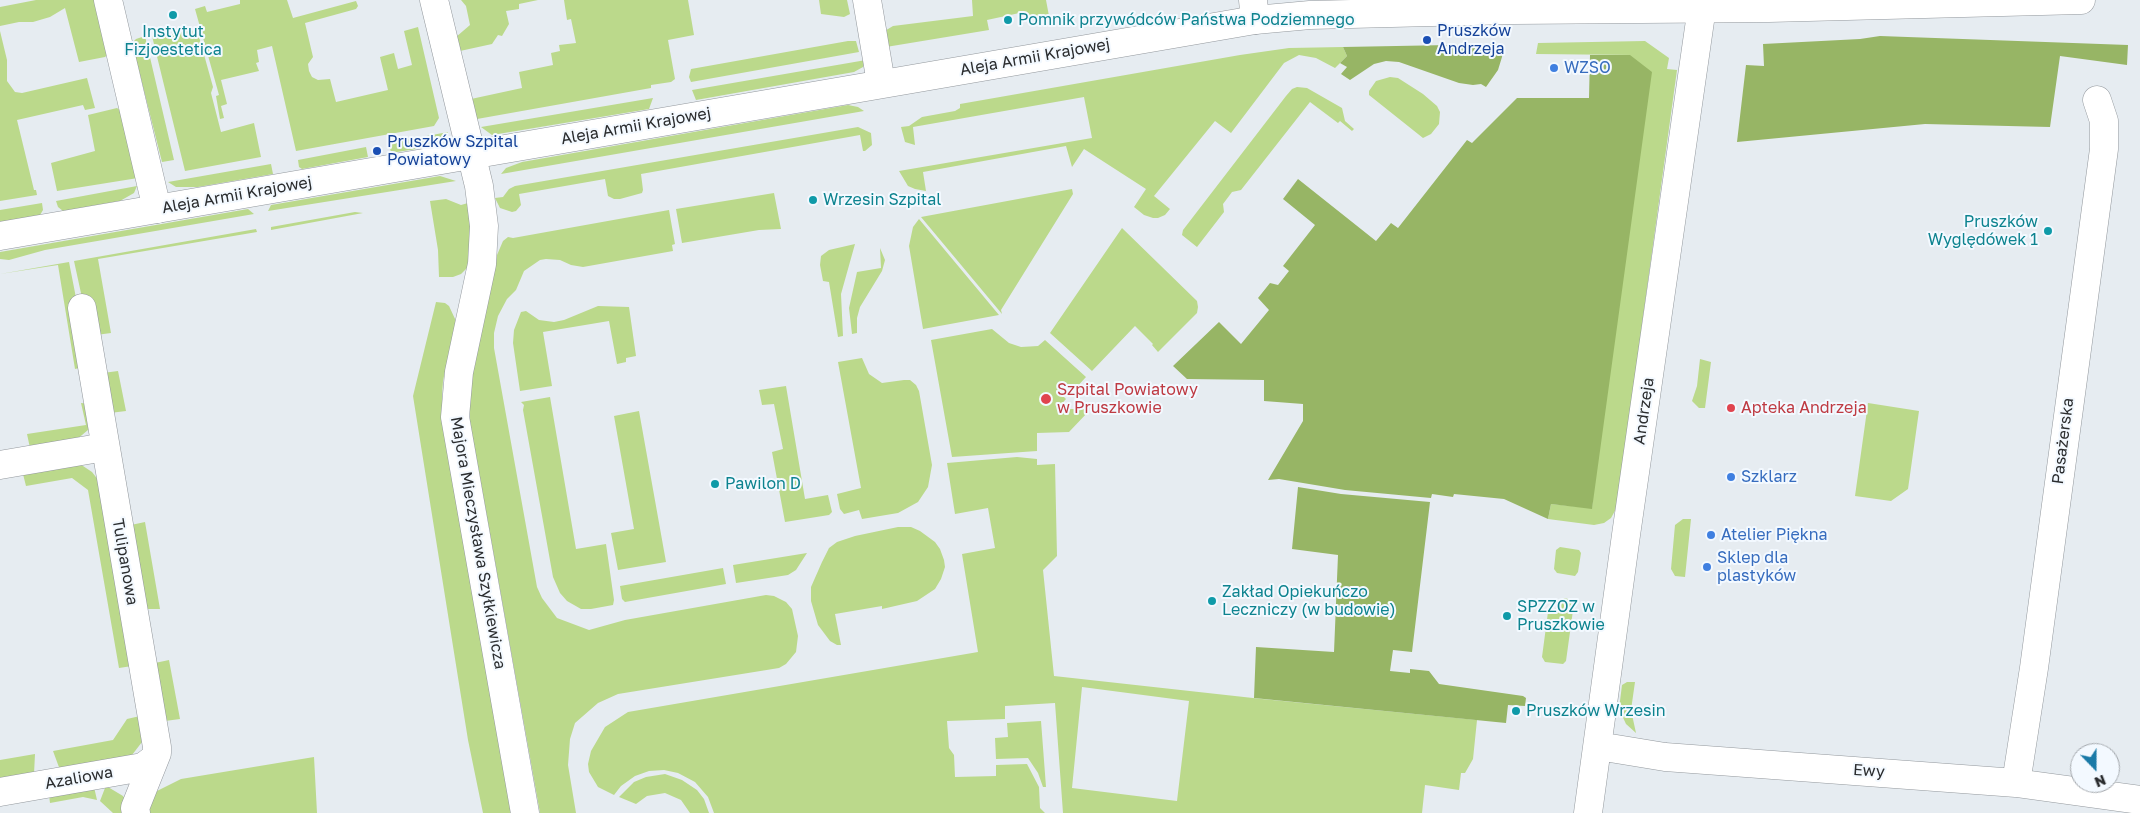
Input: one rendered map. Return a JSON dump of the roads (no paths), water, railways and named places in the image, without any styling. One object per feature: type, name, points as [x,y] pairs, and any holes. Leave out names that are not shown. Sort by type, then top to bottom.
[{"type":"street","points":[[108,0],[157,209]]},
{"type":"street","name":"Majora Mieczysława Szyłkiewicza","points":[[434,0],[479,186],[484,242],[482,264],[459,372],[456,416],[525,813]]},
{"type":"street","points":[[867,0],[881,83]]},
{"type":"street","name":"Aleja Armii Krajowej","points":[[0,236],[881,83],[1254,10],[1310,15],[1645,8],[1702,4],[2082,0]]},
{"type":"street","name":"Andrzeja","points":[[1588,813],[1702,4]]},
{"type":"street","name":"Pasażerska","points":[[2016,783],[2034,668],[2104,149],[2104,121],[2097,100]]},
{"type":"street","name":"Tulipanowa","points":[[82,308],[157,747],[155,758],[135,808],[136,813]]},
{"type":"street","points":[[0,465],[105,447]]},
{"type":"street","name":"Ewy","points":[[1598,746],[1665,757],[2016,783],[2140,800]]},
{"type":"street","name":"Azaliowa","points":[[0,792],[143,767],[155,758]]},
{"type":"place","name":"Instytut Fizjoestetica","points":[[173,15]]},
{"type":"place","name":"Pomnik przywódców Państwa Podziemnego","points":[[1008,20]]},
{"type":"place","name":"Pruszków Andrzeja","points":[[1427,40]]},
{"type":"place","name":"WZSO","points":[[1554,68]]},
{"type":"place","name":"Pruszków Szpital Powiatowy","points":[[377,151]]},
{"type":"place","name":"Wrzesin Szpital","points":[[813,200]]},
{"type":"place","name":"Pruszków Wyględówek 1","points":[[2048,231]]},
{"type":"place","name":"Szpital Powiatowy w Pruszkowie","points":[[1046,399]]},
{"type":"place","name":"Apteka Andrzeja","points":[[1731,408]]},
{"type":"place","name":"Szklarz","points":[[1731,477]]},
{"type":"place","name":"Pawilon D","points":[[715,484]]},
{"type":"place","name":"Atelier Piękna","points":[[1711,535]]},
{"type":"place","name":"Sklep dla plastyków","points":[[1707,567]]},
{"type":"place","name":"Zakład Opiekuńczo Leczniczy (w budowie)","points":[[1212,601]]},
{"type":"place","name":"SPZZOZ w Pruszkowie","points":[[1507,616]]},
{"type":"place","name":"Pruszków Wrzesin","points":[[1516,711]]}]
